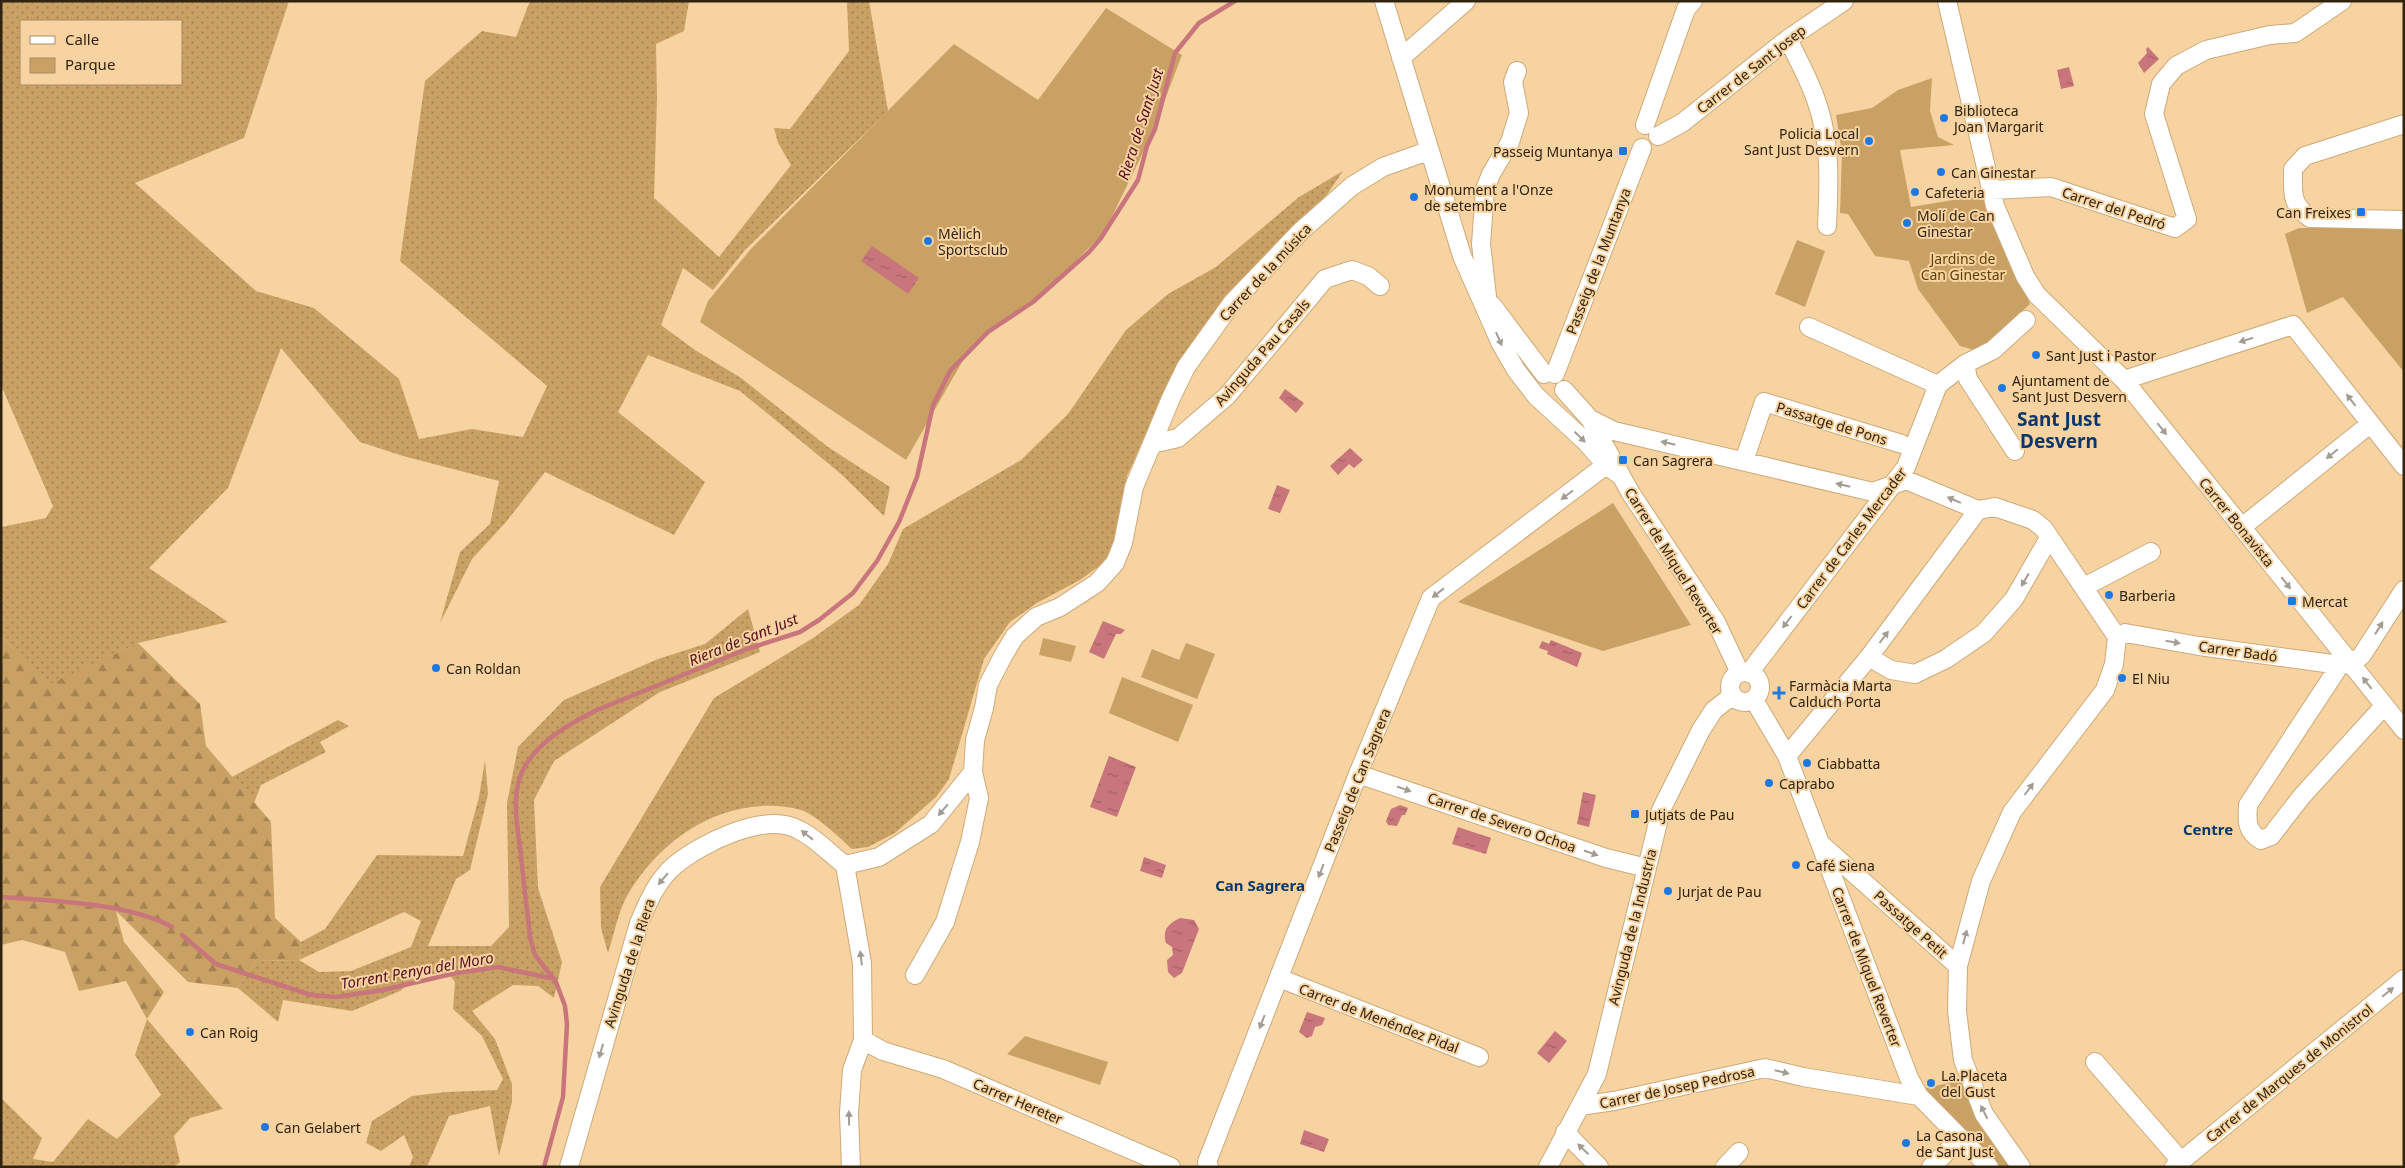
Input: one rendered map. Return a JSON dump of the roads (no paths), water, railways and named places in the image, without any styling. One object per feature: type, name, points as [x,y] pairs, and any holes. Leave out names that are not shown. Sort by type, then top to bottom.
[{"type":"street","points":[[1384,1],[1428,151],[1462,256],[1473,278],[1487,297],[1549,374],[1564,384],[1564,390],[1558,401],[1541,400],[1534,388],[1537,380],[1549,374]]},
{"type":"street","points":[[1401,58],[1466,1]]},
{"type":"street","points":[[1652,131],[1686,9],[1693,1]]},
{"type":"street","name":"Carrer de Sant Josep","points":[[1652,131],[1682,123],[1788,39],[1844,1]]},
{"type":"street","points":[[1947,1],[1992,190]]},
{"type":"street","name":"Carrer del Pedró","points":[[1992,190],[2051,187],[2176,228],[2187,219],[2154,114],[2161,84],[2176,66],[2206,50],[2270,34],[2295,33],[2342,1]]},
{"type":"street","points":[[1788,39],[1817,103],[1826,138],[1830,182],[1827,226]]},
{"type":"street","points":[[1487,297],[1481,244],[1485,189],[1491,174],[1510,142],[1519,113],[1514,82],[1517,71]]},
{"type":"street","points":[[2404,124],[2305,156],[2293,169],[2295,205],[2310,218],[2404,220]]},
{"type":"street","name":"Passeig de la Muntanya","points":[[1549,374],[1642,148],[1634,138],[1635,132],[1652,131]]},
{"type":"street","name":"Carrer de la música","points":[[1152,444],[1186,367],[1232,303],[1275,257],[1352,186],[1383,166],[1428,151]]},
{"type":"street","name":"Carrer Bonavista","points":[[1992,190],[1995,206],[2025,276],[2037,296],[2124,380],[2242,527],[2346,664],[2404,730]]},
{"type":"street","name":"Avinguda Pau Casals","points":[[1152,444],[1178,438],[1227,396],[1325,279],[1352,270],[1368,276],[1380,286]]},
{"type":"street","name":"Carrer de Miquel Reverter","points":[[1473,278],[1501,344],[1516,370],[1541,400],[1585,441],[1606,465],[1621,476]]},
{"type":"street","points":[[1808,327],[1938,385],[1965,364],[1993,350],[2026,320]]},
{"type":"street","points":[[2124,380],[2293,325],[2404,466]]},
{"type":"street","points":[[1965,364],[1968,379],[2015,451]]},
{"type":"street","name":"Carrer de Carles Mercader","points":[[1744,673],[1906,467],[1938,385]]},
{"type":"street","name":"Carrer de Miquel Reverter","points":[[1564,390],[1590,419],[1621,476],[1716,622],[1744,673]]},
{"type":"street","name":"Passatge de Pons","points":[[1744,461],[1764,402],[1902,444]]},
{"type":"street","points":[[1590,419],[1614,430],[1873,492],[1906,480],[1978,510],[1995,507],[2033,520],[2044,529],[2119,639],[2114,664],[2105,690],[2012,812],[1981,881],[1958,966],[1957,1012],[1963,1060],[1984,1114],[2021,1167]]},
{"type":"street","points":[[2242,527],[2370,424]]},
{"type":"street","points":[[915,975],[945,922],[970,842],[979,798],[973,772],[975,740],[988,685],[1002,656],[1015,636],[1036,617],[1075,598],[1107,574],[1115,563],[1123,543],[1134,487],[1152,444]]},
{"type":"street","name":"Passeig de Can Sagrera","points":[[1209,1167],[1207,1162],[1358,774],[1431,598],[1606,465]]},
{"type":"street","points":[[1787,756],[1869,657],[1978,510]]},
{"type":"street","points":[[1869,657],[1891,670],[1915,674],[1946,659],[1984,633],[2014,599],[2049,538]]},
{"type":"street","points":[[2084,587],[2151,552]]},
{"type":"street","points":[[2384,706],[2302,796],[2271,836],[2261,840],[2252,835],[2247,824],[2248,805],[2346,664],[2362,655],[2404,590]]},
{"type":"street","name":"Carrer Badó","points":[[2119,639],[2199,646],[2346,664]]},
{"type":"street","points":[[1744,673],[1756,677],[1760,685],[1759,694],[1754,700],[1746,703],[1738,702],[1732,696],[1729,686],[1735,676],[1744,673]]},
{"type":"street","name":"Avinguda de la Industria","points":[[1548,1167],[1597,1074],[1660,810],[1701,730],[1714,710],[1732,696]]},
{"type":"street","name":"Carrer de Miquel Reverter","points":[[1754,700],[1787,756],[1909,1078],[1919,1096]]},
{"type":"street","points":[[851,1167],[849,1113],[852,1070],[863,1040],[862,963],[845,865],[879,858],[931,824],[973,772]]},
{"type":"street","name":"Carrer de Severo Ochoa","points":[[1358,774],[1606,858],[1646,868]]},
{"type":"street","name":"Avinguda de la Riera","points":[[569,1167],[639,923],[652,892],[675,866],[723,835],[772,824],[799,829],[845,865]]},
{"type":"street","name":"Passatge Petit","points":[[1820,842],[1958,966]]},
{"type":"street","name":"Carrer de Menéndez Pidal","points":[[1279,978],[1479,1057]]},
{"type":"street","name":"Carrer de Marques de Monistrol","points":[[2178,1164],[2404,979]]},
{"type":"street","name":"Carrer Hereter","points":[[863,1040],[884,1051],[944,1069],[1171,1167]]},
{"type":"street","points":[[2095,1062],[2178,1164]]},
{"type":"street","name":"Carrer de Josep Pedrosa","points":[[1580,1106],[1614,1101],[1765,1068],[1803,1077],[1919,1096]]},
{"type":"street","points":[[1919,1096],[1989,1167]]},
{"type":"street","points":[[1565,1132],[1600,1167]]},
{"type":"street","points":[[1931,1167],[1961,1138]]},
{"type":"street","points":[[1725,1167],[1739,1152]]},
{"type":"water","points":[[2148,47],[2159,59],[2144,73],[2138,63],[2147,53],[2146,49]]},
{"type":"water","points":[[2069,67],[2074,86],[2061,89],[2057,70]]},
{"type":"water","points":[[872,246],[919,278],[908,294],[861,261]]},
{"type":"water","points":[[1285,389],[1304,403],[1296,413],[1279,398]]},
{"type":"water","points":[[1350,448],[1363,460],[1354,468],[1349,464],[1338,475],[1330,466]]},
{"type":"water","points":[[1277,485],[1290,490],[1280,513],[1268,509]]},
{"type":"water","points":[[1103,621],[1125,630],[1121,634],[1116,634],[1104,659],[1089,652]]},
{"type":"water","points":[[1551,640],[1582,653],[1577,667],[1547,654],[1548,651],[1539,648],[1542,641],[1549,644]]},
{"type":"water","points":[[1109,756],[1136,767],[1117,817],[1090,807]]},
{"type":"water","points":[[1583,792],[1596,795],[1589,827],[1577,824]]},
{"type":"water","points":[[1400,805],[1408,808],[1405,815],[1402,815],[1397,826],[1388,825],[1386,821],[1391,809]]},
{"type":"water","points":[[1458,827],[1491,838],[1486,854],[1452,844]]},
{"type":"water","points":[[1144,857],[1166,865],[1162,878],[1140,871]]},
{"type":"water","points":[[1180,918],[1194,920],[1199,929],[1182,973],[1174,978],[1168,972],[1167,960],[1173,955],[1172,947],[1166,943],[1165,934],[1169,925]]},
{"type":"water","points":[[1307,1012],[1325,1018],[1322,1025],[1315,1027],[1312,1036],[1307,1038],[1299,1032]]},
{"type":"water","points":[[1555,1031],[1567,1041],[1549,1063],[1537,1053]]},
{"type":"water","points":[[1304,1130],[1329,1139],[1324,1152],[1300,1144]]},
{"type":"waterway","name":"Riera de Sant Just","points":[[544,1167],[563,1097],[567,1024],[565,1006],[556,982],[535,955],[530,937],[516,811],[517,788],[525,766],[548,740],[587,715],[747,649],[800,632],[819,620],[853,593],[877,561],[899,522],[917,477],[933,405],[950,371],[988,332],[1033,302],[1089,252],[1101,238],[1138,180],[1147,146],[1155,129],[1175,53],[1199,23],[1235,1]]},
{"type":"waterway","name":"Torrent Penya del Moro","points":[[1,897],[89,904],[112,908],[154,919],[172,927]]},
{"type":"waterway","name":"Torrent Penya del Moro","points":[[182,935],[216,964],[311,995],[336,997],[383,990],[456,973],[498,967],[550,978]]},
{"type":"place","name":"Biblioteca Joan Margarit","points":[[1944,118]]},
{"type":"place","name":"Policia Local Sant Just Desvern","points":[[1869,141]]},
{"type":"place","name":"Passeig Muntanya","points":[[1623,151]]},
{"type":"place","name":"Can Ginestar","points":[[1941,172]]},
{"type":"place","name":"Cafeteria","points":[[1915,192]]},
{"type":"place","name":"Monument a l'Onze de setembre","points":[[1414,197]]},
{"type":"place","name":"Can Freixes","points":[[2361,212]]},
{"type":"place","name":"Molí de Can Ginestar","points":[[1907,223]]},
{"type":"place","name":"Mèlich Sportsclub","points":[[928,241]]},
{"type":"place","name":"Sant Just i Pastor","points":[[2036,355]]},
{"type":"place","name":"Ajuntament de Sant Just Desvern","points":[[2002,388]]},
{"type":"place","name":"Can Sagrera","points":[[1623,460]]},
{"type":"place","name":"Barberia","points":[[2109,595]]},
{"type":"place","name":"Mercat","points":[[2292,601]]},
{"type":"place","name":"Can Roldan","points":[[436,668]]},
{"type":"place","name":"El Niu","points":[[2122,678]]},
{"type":"place","name":"Farmàcia Marta Calduch Porta","points":[[1779,693]]},
{"type":"place","name":"Ciabbatta","points":[[1807,763]]},
{"type":"place","name":"Caprabo","points":[[1769,783]]},
{"type":"place","name":"Jutjats de Pau","points":[[1635,814]]},
{"type":"place","name":"Café Siena","points":[[1796,865]]},
{"type":"place","name":"Jurjat de Pau","points":[[1668,891]]},
{"type":"place","name":"Can Roig","points":[[190,1032]]},
{"type":"place","name":"La.Placeta del Gust","points":[[1931,1083]]},
{"type":"place","name":"Can Gelabert","points":[[265,1127]]},
{"type":"place","name":"La Casona de Sant Just","points":[[1906,1143]]},
{"type":"district","name":"Sant Just Desvern","points":[[2059,430]]},
{"type":"district","name":"Centre","points":[[2208,829]]},
{"type":"district","name":"Can Sagrera","points":[[1260,885]]},
{"type":"park label","name":"Jardins de Can Ginestar","points":[[1963,266]]}]
